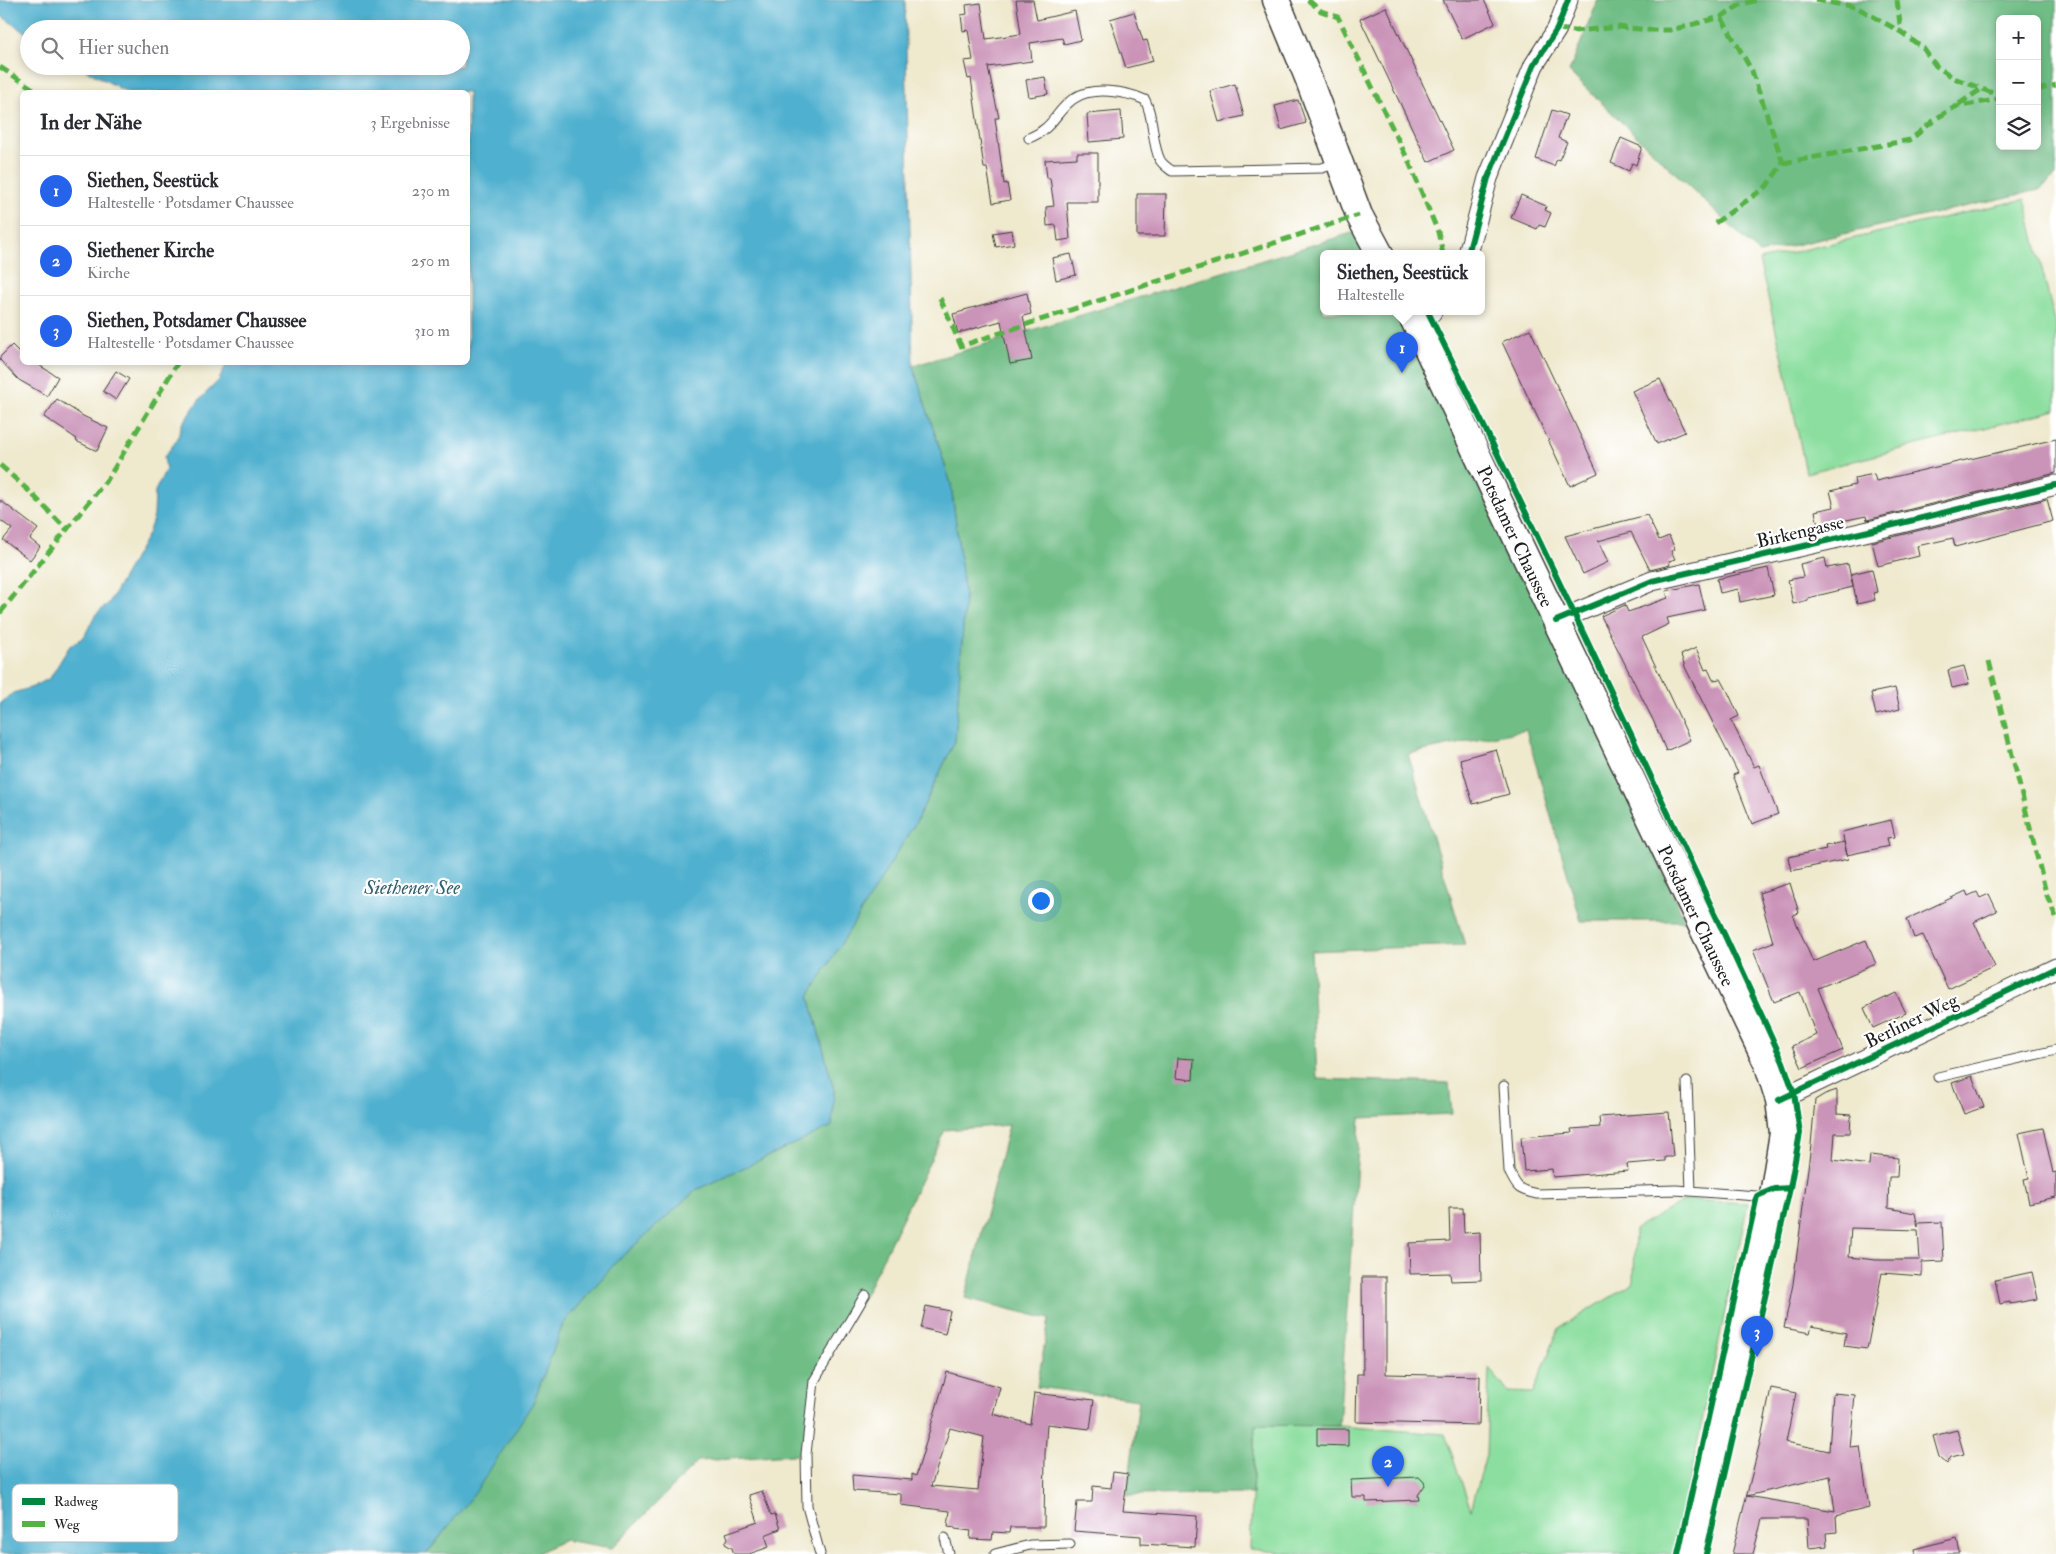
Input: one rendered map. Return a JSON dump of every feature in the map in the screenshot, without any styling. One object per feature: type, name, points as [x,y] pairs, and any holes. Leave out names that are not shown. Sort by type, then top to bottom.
[{"type":"main road","points":[[1276,0],[1365,229],[1378,250]]},
{"type":"main road","name":"Potsdamer Chaussee","points":[[1419,315],[1556,622],[1768,1065],[1779,1100],[1783,1133],[1772,1197],[1690,1554]]},
{"type":"street","points":[[1469,250],[1488,178],[1534,65],[1556,29],[1568,0]]},
{"type":"street","name":"Birkengasse","points":[[1556,622],[1652,581],[2056,486]]},
{"type":"street","name":"Berliner Weg","points":[[1779,1100],[2056,968]]},
{"type":"lane","points":[[1029,138],[1040,134],[1052,124],[1073,98],[1090,92],[1112,92],[1134,95],[1146,100],[1150,110],[1156,147],[1161,162],[1172,171],[1322,168],[1339,162]]},
{"type":"lane","points":[[1938,1077],[2056,1050]]},
{"type":"lane","points":[[1687,1082],[1691,1191]]},
{"type":"lane","points":[[1504,1086],[1509,1171],[1515,1184],[1521,1190],[1537,1194],[1691,1191],[1772,1197]]},
{"type":"lane","points":[[820,1554],[807,1506],[806,1454],[814,1381],[865,1295]]},
{"type":"lane","points":[[945,1538],[949,1554]]},
{"type":"lane","points":[[995,1554],[1030,1545],[1070,1544]]},
{"type":"green space","points":[[1598,0],[2056,0],[2056,176],[2039,190],[1759,253],[1569,72]]},
{"type":"green space","points":[[2025,199],[2056,326],[2056,410],[1806,473],[1784,364],[1759,260]]},
{"type":"green space","points":[[1365,229],[1378,250],[1320,250],[1320,315],[1411,315],[1685,921],[1581,921],[1526,730],[1408,754],[1465,945],[1311,951],[1317,1079],[1449,1083],[1452,1114],[1360,1118],[1339,1426],[1255,1425],[1252,1494],[1127,1495],[1139,1400],[1037,1387],[1049,1319],[965,1298],[1009,1125],[945,1130],[866,1293],[814,1381],[806,1454],[698,1461],[612,1548],[564,1540],[536,1554],[426,1554],[438,1540],[533,1403],[563,1324],[616,1262],[696,1190],[832,1126],[834,1090],[809,996],[916,822],[955,741],[965,597],[951,484],[913,366]]},
{"type":"green space","points":[[1685,1200],[1748,1203],[1674,1554],[1296,1554],[1250,1549],[1255,1425],[1339,1426],[1445,1434],[1471,1510],[1486,1455],[1489,1368],[1508,1392],[1533,1393],[1559,1328],[1634,1283],[1635,1229]]},
{"type":"water","name":"Siethener See","points":[[0,0],[905,0],[913,366],[951,484],[965,597],[955,741],[916,822],[809,996],[834,1090],[832,1126],[696,1190],[616,1262],[563,1324],[533,1403],[475,1493],[426,1554],[0,1554],[0,703],[13,693],[33,687],[50,678],[69,647],[84,637],[95,615],[109,603],[148,534],[154,516],[155,491],[166,469],[164,457],[177,440],[182,424],[200,399],[219,380],[226,365],[470,365],[470,90],[123,90],[95,75],[470,75],[470,20],[20,20],[20,29],[0,15]]},
{"type":"building","points":[[1016,0],[1033,0],[1037,20],[1075,11],[1081,40],[1064,44],[1062,38],[1030,43],[1032,61],[988,67],[999,118],[995,118],[1004,184],[1007,183],[1010,200],[993,203],[987,168],[984,168],[971,78],[968,79],[964,61],[973,60],[968,30],[963,31],[961,15],[967,14],[966,5],[981,3],[986,39],[1021,34]]},
{"type":"building","points":[[1443,0],[1484,0],[1495,23],[1462,39]]},
{"type":"building","points":[[1386,7],[1454,150],[1428,162],[1360,19]]},
{"type":"building","points":[[1134,12],[1143,41],[1147,40],[1153,61],[1126,68],[1110,19]]},
{"type":"building","points":[[1045,77],[1048,94],[1029,97],[1026,80]]},
{"type":"building","points":[[1235,84],[1244,116],[1219,122],[1210,91]]},
{"type":"building","points":[[1298,100],[1306,123],[1281,130],[1275,106]]},
{"type":"building","points":[[1552,110],[1567,115],[1558,138],[1567,142],[1559,160],[1557,159],[1554,166],[1536,159]]},
{"type":"building","points":[[1121,111],[1123,139],[1089,142],[1087,114]]},
{"type":"building","points":[[1621,138],[1642,147],[1636,165],[1632,163],[1629,171],[1611,163]]},
{"type":"building","points":[[1077,153],[1098,153],[1098,202],[1067,202],[1070,239],[1058,241],[1056,225],[1047,226],[1046,207],[1054,206],[1045,160],[1077,158]]},
{"type":"building","points":[[1137,194],[1166,194],[1165,236],[1137,236]]},
{"type":"building","points":[[1521,195],[1546,206],[1545,210],[1551,213],[1545,227],[1539,225],[1537,229],[1511,218]]},
{"type":"building","points":[[1012,230],[1014,244],[996,247],[993,233]]},
{"type":"building","points":[[1071,254],[1076,275],[1056,280],[1052,258]]},
{"type":"building","points":[[1027,293],[1031,314],[1023,316],[1032,360],[1010,364],[1001,321],[958,333],[953,314]]},
{"type":"building","points":[[1530,329],[1598,473],[1570,486],[1502,342]]},
{"type":"building","points":[[12,345],[20,353],[20,365],[39,365],[58,377],[47,396],[19,380],[0,360],[0,357]]},
{"type":"building","points":[[116,371],[129,379],[116,400],[103,391]]},
{"type":"building","points":[[1660,379],[1685,432],[1657,444],[1632,391]]},
{"type":"building","points":[[57,399],[83,416],[108,428],[97,451],[76,441],[77,439],[44,417]]},
{"type":"building","points":[[2056,439],[2056,473],[1867,520],[1866,516],[1818,526],[1815,511],[1834,507],[1830,491],[1855,485],[1854,478],[1874,474],[1876,481]]},
{"type":"building","points":[[2047,499],[2053,521],[1955,547],[1953,538],[1917,546],[1919,556],[1878,566],[1872,542]]},
{"type":"building","points":[[0,500],[38,529],[30,539],[40,547],[30,560],[3,540],[12,529],[0,520]]},
{"type":"building","points":[[1647,515],[1659,540],[1669,536],[1675,549],[1671,551],[1675,559],[1669,561],[1670,565],[1650,570],[1631,532],[1598,541],[1608,562],[1583,574],[1565,536]]},
{"type":"building","points":[[1825,558],[1827,568],[1848,564],[1853,587],[1808,598],[1808,600],[1793,604],[1788,580],[1803,577],[1800,564]]},
{"type":"building","points":[[1768,568],[1774,595],[1740,602],[1738,589],[1720,593],[1717,579]]},
{"type":"building","points":[[1872,569],[1877,592],[1873,593],[1875,600],[1857,604],[1851,574]]},
{"type":"building","points":[[1699,584],[1705,610],[1667,618],[1669,624],[1642,637],[1690,740],[1666,751],[1653,720],[1601,616],[1625,605],[1628,612],[1668,598],[1666,591]]},
{"type":"building","points":[[1696,648],[1705,670],[1708,669],[1713,680],[1721,679],[1727,690],[1739,716],[1731,720],[1754,767],[1759,765],[1778,814],[1752,824],[1733,775],[1738,773],[1685,667],[1681,655]]},
{"type":"building","points":[[1964,666],[1969,684],[1952,688],[1948,670]]},
{"type":"building","points":[[1895,688],[1900,709],[1876,715],[1871,693]]},
{"type":"building","points":[[1496,749],[1509,794],[1473,804],[1460,759]]},
{"type":"building","points":[[1891,820],[1895,837],[1887,838],[1889,846],[1847,855],[1842,832]]},
{"type":"building","points":[[1844,842],[1848,859],[1791,871],[1788,857],[1826,849],[1825,846]]},
{"type":"building","points":[[1790,883],[1799,913],[1793,915],[1813,962],[1866,940],[1876,964],[1818,988],[1843,1050],[1802,1068],[1792,1046],[1816,1035],[1800,992],[1774,1002],[1753,950],[1773,942],[1759,893]]},
{"type":"building","points":[[1966,891],[1968,896],[1977,892],[1980,898],[1989,894],[1997,911],[1974,922],[1995,967],[1948,989],[1923,935],[1914,938],[1907,919]]},
{"type":"building","points":[[1896,993],[1906,1013],[1873,1028],[1864,1008]]},
{"type":"building","points":[[1178,1058],[1194,1059],[1193,1080],[1176,1078]]},
{"type":"building","points":[[1972,1076],[1984,1107],[1964,1114],[1952,1083]]},
{"type":"building","points":[[1837,1090],[1837,1114],[1851,1115],[1850,1133],[1835,1133],[1833,1160],[1869,1165],[1870,1155],[1898,1158],[1897,1177],[1889,1177],[1888,1208],[1915,1213],[1918,1227],[1918,1223],[1942,1222],[1944,1261],[1922,1262],[1922,1276],[1882,1273],[1867,1349],[1844,1346],[1846,1333],[1812,1326],[1810,1333],[1784,1328],[1793,1284],[1815,1100]],"holes":[[[1851,1228],[1918,1230],[1920,1260],[1876,1260],[1849,1257]]]},
{"type":"building","points":[[1669,1112],[1673,1157],[1665,1157],[1665,1161],[1627,1164],[1628,1171],[1553,1177],[1552,1169],[1524,1171],[1521,1137],[1572,1133],[1571,1129],[1600,1127],[1599,1117]]},
{"type":"building","points":[[2043,1128],[2053,1173],[2056,1172],[2056,1197],[2029,1203],[2024,1179],[2029,1178],[2019,1133]]},
{"type":"building","points":[[1449,1208],[1463,1208],[1464,1233],[1480,1232],[1481,1280],[1451,1281],[1450,1273],[1410,1274],[1409,1243],[1450,1241]]},
{"type":"building","points":[[2032,1272],[2038,1299],[2000,1304],[1995,1280]]},
{"type":"building","points":[[1362,1277],[1386,1277],[1386,1374],[1480,1376],[1479,1425],[1356,1422],[1357,1374],[1363,1374]]},
{"type":"building","points":[[926,1306],[950,1311],[945,1334],[921,1328]]},
{"type":"building","points":[[947,1372],[1000,1387],[993,1414],[1030,1424],[1034,1393],[1094,1400],[1090,1429],[1047,1424],[1044,1527],[1010,1527],[1009,1533],[993,1532],[992,1540],[970,1539],[971,1531],[948,1526],[950,1511],[901,1505],[901,1494],[853,1491],[852,1475],[912,1480],[912,1474],[916,1476]],"holes":[[[950,1428],[984,1437],[978,1490],[931,1486]]]},
{"type":"building","points":[[1771,1388],[1796,1393],[1786,1442],[1829,1451],[1833,1393],[1855,1395],[1850,1447],[1860,1446],[1869,1508],[1836,1516],[1837,1532],[1826,1533],[1827,1546],[1809,1548],[1807,1519],[1762,1519],[1753,1554],[1732,1554],[1761,1438]],"holes":[[[1830,1476],[1835,1511],[1747,1496]]]},
{"type":"building","points":[[1317,1429],[1348,1429],[1348,1446],[1317,1445]]},
{"type":"building","points":[[1957,1430],[1964,1454],[1951,1457],[1947,1464],[1939,1457],[1933,1436]]},
{"type":"building","points":[[1113,1472],[1128,1474],[1123,1511],[1197,1516],[1195,1547],[1141,1544],[1141,1536],[1074,1531],[1077,1502],[1092,1502],[1093,1486],[1111,1488]]},
{"type":"building","points":[[1419,1477],[1425,1485],[1418,1495],[1419,1500],[1366,1502],[1366,1497],[1352,1497],[1351,1480]]},
{"type":"building","points":[[762,1491],[771,1515],[775,1514],[780,1529],[765,1535],[769,1547],[749,1554],[734,1554],[732,1548],[725,1544],[728,1538],[726,1533],[758,1522],[749,1495]]},
{"type":"building","points":[[1957,1538],[1960,1554],[1915,1554],[1914,1549]]},
{"type":"marked path","points":[[1308,0],[1321,11],[1338,17],[1409,162],[1438,232],[1442,250]]},
{"type":"marked path","points":[[1557,29],[1575,31],[1619,27],[1671,30],[1721,17],[1740,5],[1757,0]]},
{"type":"marked path","points":[[1815,0],[1856,7],[1901,32],[1923,48],[1936,66],[1954,78],[1996,94]]},
{"type":"marked path","points":[[1897,0],[1901,32]]},
{"type":"marked path","points":[[1715,223],[1766,187],[1783,163],[1752,71],[1721,17]]},
{"type":"marked path","points":[[0,67],[35,90]]},
{"type":"marked path","points":[[2041,89],[2056,85]]},
{"type":"marked path","points":[[1959,104],[1983,88]]},
{"type":"marked path","points":[[1783,163],[1910,140],[1937,118],[1955,107],[1996,100]]},
{"type":"marked path","points":[[940,298],[961,346],[1359,215]]},
{"type":"marked path","points":[[0,613],[109,477],[176,365]]},
{"type":"marked path","points":[[0,465],[29,491],[67,530]]},
{"type":"marked path","points":[[1989,661],[2046,893],[2056,917]]},
{"type":"cycle path","points":[[1469,250],[1488,178],[1534,65],[1557,29],[1568,0]]},
{"type":"cycle path","points":[[1429,315],[1653,780],[1783,1062],[1794,1093],[1800,1133],[1790,1188],[1706,1554]]},
{"type":"cycle path","points":[[1556,621],[1652,581],[2056,485]]},
{"type":"cycle path","points":[[1779,1100],[2056,968]]},
{"type":"cycle path","points":[[1678,1554],[1757,1196],[1774,1189],[1790,1188]]},
{"type":"place","name":"Siethen, Seestück","points":[[1402,373]]},
{"type":"place","name":"Siethen, Potsdamer Chaussee","points":[[1757,1357]]},
{"type":"place","name":"Siethener Kirche","points":[[1388,1487]]}]
